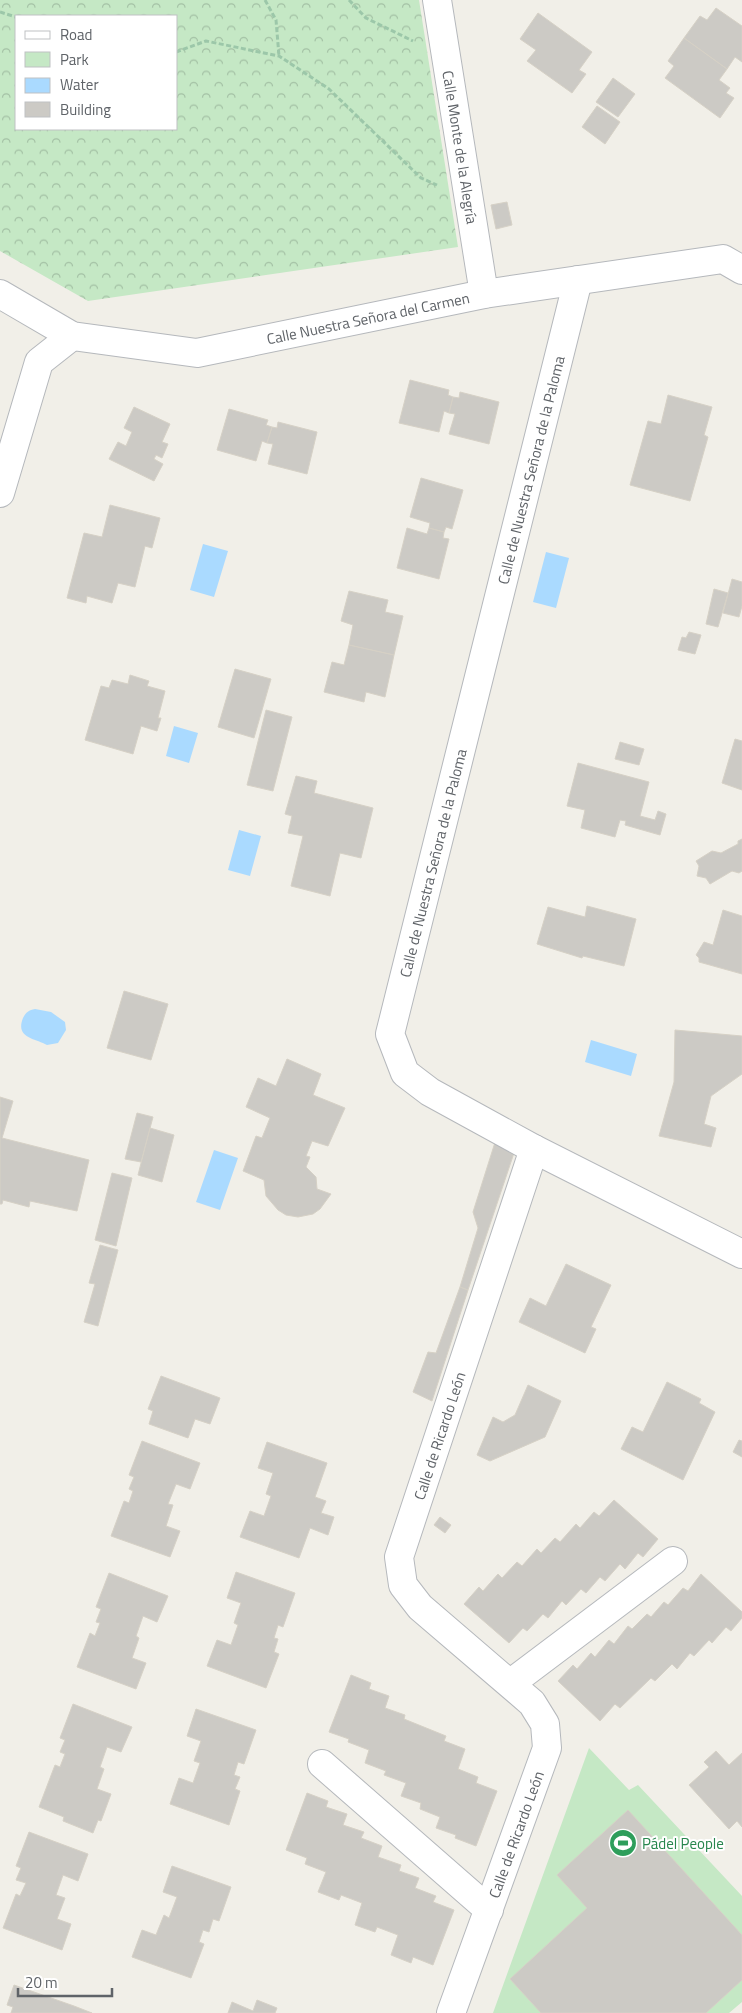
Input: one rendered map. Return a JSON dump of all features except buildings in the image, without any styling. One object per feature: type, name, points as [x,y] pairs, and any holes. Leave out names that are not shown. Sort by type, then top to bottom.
[{"type":"street","name":"Calle Monte de la Alegría","points":[[437,0],[484,294]]},
{"type":"street","name":"Calle Nuestra Señora del Carmen","points":[[0,294],[72,336],[197,352],[484,294],[723,259],[742,270]]},
{"type":"street","name":"Calle de Nuestra Señora de la Paloma","points":[[578,280],[390,1034],[405,1073],[430,1092],[534,1149],[742,1254]]},
{"type":"street","points":[[0,493],[39,362],[72,336]]},
{"type":"street","name":"Calle de Ricardo León","points":[[451,2013],[547,1748],[545,1724],[532,1703],[511,1683],[420,1607],[403,1584],[400,1557],[534,1149]]},
{"type":"street","points":[[511,1683],[673,1561]]},
{"type":"street","name":"Calle de Ricardo León","points":[[322,1764],[489,1910]]},
{"type":"path","points":[[265,0],[276,20],[279,56]]},
{"type":"path","points":[[349,0],[366,18],[446,58]]},
{"type":"path","points":[[0,12],[15,17]]},
{"type":"path","points":[[178,51],[206,40],[279,56],[329,89],[421,178],[468,199]]},
{"type":"green space","points":[[0,0],[419,0],[458,247],[88,301],[0,251]]},
{"type":"green space","name":"Pádel People","points":[[589,1748],[629,1790],[638,1785],[742,1896],[742,2002],[729,2013],[493,2013]]},
{"type":"water","points":[[203,544],[228,551],[214,597],[190,590]]},
{"type":"water","points":[[546,552],[569,558],[556,608],[533,602]]},
{"type":"water","points":[[174,726],[198,733],[189,763],[166,756]]},
{"type":"water","points":[[239,830],[261,836],[250,876],[228,870]]},
{"type":"water","points":[[35,1009],[51,1012],[65,1022],[66,1030],[58,1043],[47,1045],[32,1039],[24,1033],[21,1025],[23,1018],[25,1014]]},
{"type":"water","points":[[591,1040],[637,1054],[631,1076],[585,1062]]},
{"type":"water","points":[[214,1150],[238,1158],[220,1210],[196,1202]]},
{"type":"place","name":"Pádel People","points":[[623,1843]]}]
